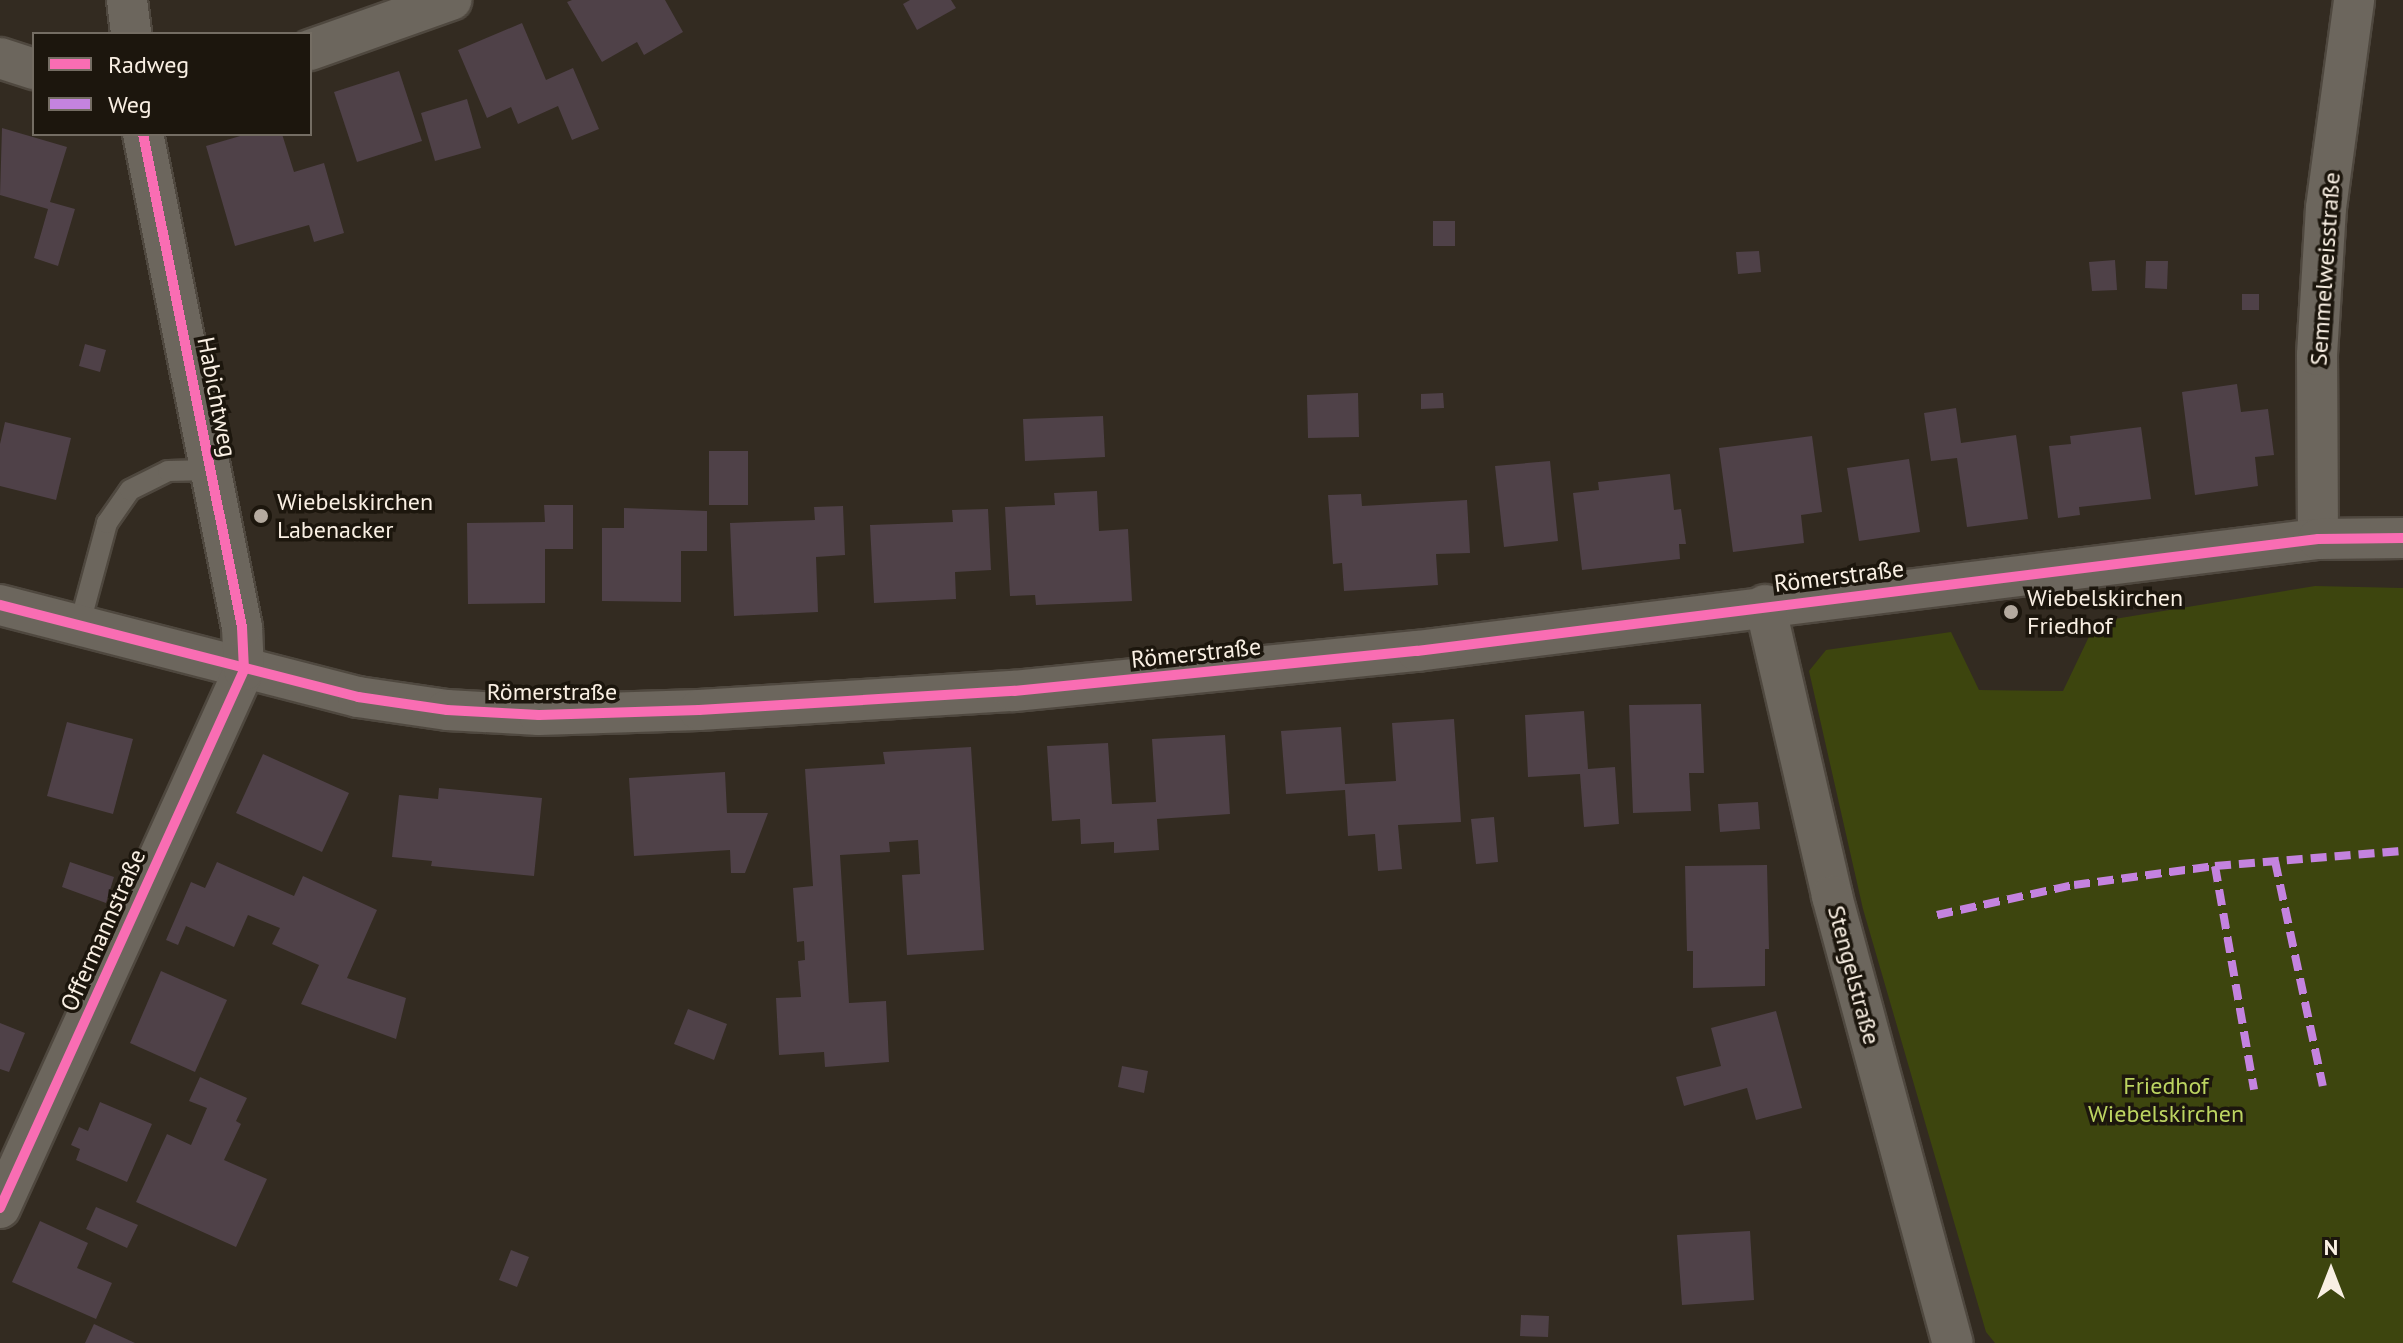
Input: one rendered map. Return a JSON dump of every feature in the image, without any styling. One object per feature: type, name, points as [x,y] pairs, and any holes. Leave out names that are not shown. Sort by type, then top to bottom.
[{"type":"street","points":[[127,0],[131,32]]},
{"type":"street","points":[[312,49],[451,0]]},
{"type":"street","name":"Semmelweisstraße","points":[[2318,539],[2318,326],[2326,208],[2354,0]]},
{"type":"street","points":[[0,58],[32,68]]},
{"type":"street","name":"Habichtweg","points":[[143,136],[242,627],[244,670]]},
{"type":"street","name":"Römerstraße","points":[[0,605],[358,697],[447,710],[539,715],[699,710],[1014,691],[1294,663],[2318,539],[2403,538]]},
{"type":"street","name":"Stengelstraße","points":[[1765,605],[1832,896],[1953,1343]]},
{"type":"street","name":"Offermannstraße","points":[[0,1208],[244,670]]},
{"type":"lane","points":[[79,627],[107,523],[130,490],[168,471],[211,470]]},
{"type":"green space","name":"Friedhof Wiebelskirchen","points":[[2315,586],[2403,588],[2403,1343],[1995,1343],[1986,1332],[1863,909],[1809,671],[1826,650],[1951,632],[1979,690],[2063,691],[2096,622]]},
{"type":"building","points":[[665,0],[683,32],[644,55],[637,42],[602,62],[567,2]]},
{"type":"building","points":[[910,0],[951,0],[956,8],[917,30],[903,4]]},
{"type":"building","points":[[522,23],[546,80],[573,68],[599,129],[572,140],[558,106],[518,124],[511,107],[487,118],[458,50]]},
{"type":"building","points":[[399,71],[422,141],[357,162],[334,92]]},
{"type":"building","points":[[467,99],[481,148],[435,161],[421,113]]},
{"type":"building","points":[[2,128],[67,147],[50,202],[75,209],[58,266],[34,258],[48,209],[0,195]]},
{"type":"building","points":[[240,136],[283,136],[294,172],[324,163],[344,233],[314,242],[309,225],[235,246],[206,146]]},
{"type":"building","points":[[1433,221],[1455,221],[1455,246],[1433,246]]},
{"type":"building","points":[[1759,251],[1761,272],[1738,274],[1736,252]]},
{"type":"building","points":[[2115,260],[2117,290],[2092,291],[2089,262]]},
{"type":"building","points":[[2146,261],[2168,261],[2167,289],[2145,288]]},
{"type":"building","points":[[2242,294],[2259,294],[2259,310],[2242,310]]},
{"type":"building","points":[[85,344],[106,350],[100,372],[79,366]]},
{"type":"building","points":[[2237,384],[2241,412],[2268,409],[2274,455],[2255,457],[2258,486],[2195,495],[2182,392]]},
{"type":"building","points":[[1358,393],[1359,437],[1308,438],[1307,395]]},
{"type":"building","points":[[1443,393],[1444,408],[1421,409],[1421,394]]},
{"type":"building","points":[[1956,408],[1961,443],[2016,435],[2028,519],[1967,527],[1957,458],[1931,461],[1924,413]]},
{"type":"building","points":[[1103,416],[1105,457],[1025,461],[1023,419]]},
{"type":"building","points":[[5,422],[71,438],[56,500],[0,486],[0,444]]},
{"type":"building","points":[[2141,427],[2151,499],[2079,507],[2080,515],[2058,518],[2049,446],[2071,444],[2070,436]]},
{"type":"building","points":[[1812,436],[1822,512],[1801,515],[1804,543],[1733,552],[1719,448]]},
{"type":"building","points":[[709,451],[748,451],[748,505],[709,505]]},
{"type":"building","points":[[1909,459],[1920,532],[1859,541],[1847,468]]},
{"type":"building","points":[[1550,461],[1558,541],[1504,547],[1495,466]]},
{"type":"building","points":[[1670,474],[1674,510],[1681,509],[1686,544],[1679,544],[1680,559],[1582,570],[1573,493],[1599,490],[1598,482]]},
{"type":"building","points":[[1097,491],[1099,531],[1128,529],[1132,601],[1036,605],[1035,595],[1010,596],[1005,507],[1055,505],[1054,493]]},
{"type":"building","points":[[1361,494],[1362,506],[1467,500],[1470,553],[1436,554],[1438,585],[1344,591],[1342,563],[1333,564],[1328,495]]},
{"type":"building","points":[[544,505],[573,505],[573,549],[545,549],[545,603],[468,604],[467,523],[545,522]]},
{"type":"building","points":[[843,506],[845,555],[816,557],[818,612],[734,616],[730,523],[815,520],[814,507]]},
{"type":"building","points":[[624,508],[707,511],[707,551],[681,551],[681,602],[602,601],[602,528],[624,528]]},
{"type":"building","points":[[988,509],[991,570],[955,572],[956,599],[874,603],[870,525],[953,522],[952,510]]},
{"type":"building","points":[[1701,704],[1704,773],[1689,773],[1691,811],[1633,813],[1629,705]]},
{"type":"building","points":[[1584,711],[1588,769],[1615,767],[1619,824],[1584,827],[1580,774],[1528,777],[1525,715]]},
{"type":"building","points":[[1454,719],[1461,822],[1398,825],[1402,869],[1378,871],[1375,834],[1348,836],[1345,790],[1286,794],[1281,731],[1341,727],[1345,784],[1396,781],[1392,723]]},
{"type":"building","points":[[67,722],[133,739],[113,814],[47,796]]},
{"type":"building","points":[[1225,735],[1230,814],[1157,819],[1159,850],[1114,853],[1114,842],[1081,844],[1080,819],[1052,821],[1047,746],[1108,743],[1112,804],[1156,802],[1152,739]]},
{"type":"building","points":[[971,747],[984,950],[907,955],[902,875],[920,874],[918,840],[889,842],[890,852],[840,855],[849,1003],[886,1001],[889,1062],[825,1067],[824,1052],[779,1055],[776,998],[801,997],[798,961],[805,960],[804,941],[797,942],[793,888],[813,886],[805,769],[885,764],[883,752]]},
{"type":"building","points":[[263,754],[349,793],[322,852],[236,813]]},
{"type":"building","points":[[725,772],[727,813],[768,813],[745,873],[731,873],[730,850],[634,856],[629,778]]},
{"type":"building","points":[[439,788],[542,798],[534,876],[431,866],[432,861],[392,857],[399,795],[438,799]]},
{"type":"building","points":[[1758,802],[1760,829],[1720,832],[1718,804]]},
{"type":"building","points":[[1494,817],[1498,862],[1476,864],[1471,819]]},
{"type":"building","points":[[70,862],[114,877],[106,903],[62,887]]},
{"type":"building","points":[[217,862],[294,896],[303,876],[377,910],[347,978],[406,998],[396,1039],[301,1004],[319,965],[272,944],[280,928],[248,915],[234,947],[186,926],[178,945],[166,940],[191,882],[205,888]]},
{"type":"building","points":[[1767,865],[1769,949],[1765,949],[1765,986],[1693,988],[1693,951],[1687,951],[1685,866]]},
{"type":"building","points":[[161,971],[227,1000],[195,1072],[130,1043]]},
{"type":"building","points":[[688,1009],[727,1024],[714,1060],[674,1044]]},
{"type":"building","points":[[1776,1011],[1802,1108],[1756,1120],[1747,1088],[1684,1106],[1676,1077],[1721,1066],[1711,1028]]},
{"type":"building","points":[[0,1023],[25,1033],[9,1072],[0,1069]]},
{"type":"building","points":[[1122,1066],[1148,1071],[1144,1093],[1118,1087]]},
{"type":"building","points":[[200,1077],[247,1098],[236,1121],[241,1124],[224,1160],[267,1179],[236,1247],[136,1202],[167,1134],[191,1145],[207,1108],[189,1101]]},
{"type":"building","points":[[100,1102],[152,1124],[127,1182],[76,1160],[80,1149],[71,1145],[79,1127],[88,1131]]},
{"type":"building","points":[[96,1207],[138,1225],[127,1248],[86,1229]]},
{"type":"building","points":[[40,1221],[88,1243],[77,1268],[112,1283],[96,1319],[12,1282]]},
{"type":"building","points":[[1750,1231],[1754,1300],[1682,1305],[1677,1235]]},
{"type":"building","points":[[511,1250],[529,1257],[517,1287],[499,1280]]},
{"type":"building","points":[[1521,1315],[1549,1316],[1548,1337],[1520,1336]]},
{"type":"building","points":[[94,1324],[135,1343],[85,1343]]},
{"type":"marked path","points":[[1937,915],[2074,885],[2215,866],[2403,851]]},
{"type":"marked path","points":[[2275,861],[2323,1086]]},
{"type":"marked path","points":[[2215,866],[2254,1090]]},
{"type":"cycle path","points":[[0,1208],[244,670],[242,627],[143,136]]},
{"type":"cycle path","points":[[0,605],[358,697],[447,710],[539,715],[699,710],[1014,691],[1417,651],[2318,539],[2403,538]]},
{"type":"place","name":"Wiebelskirchen Labenacker","points":[[261,516]]},
{"type":"place","name":"Wiebelskirchen Friedhof","points":[[2011,612]]}]
